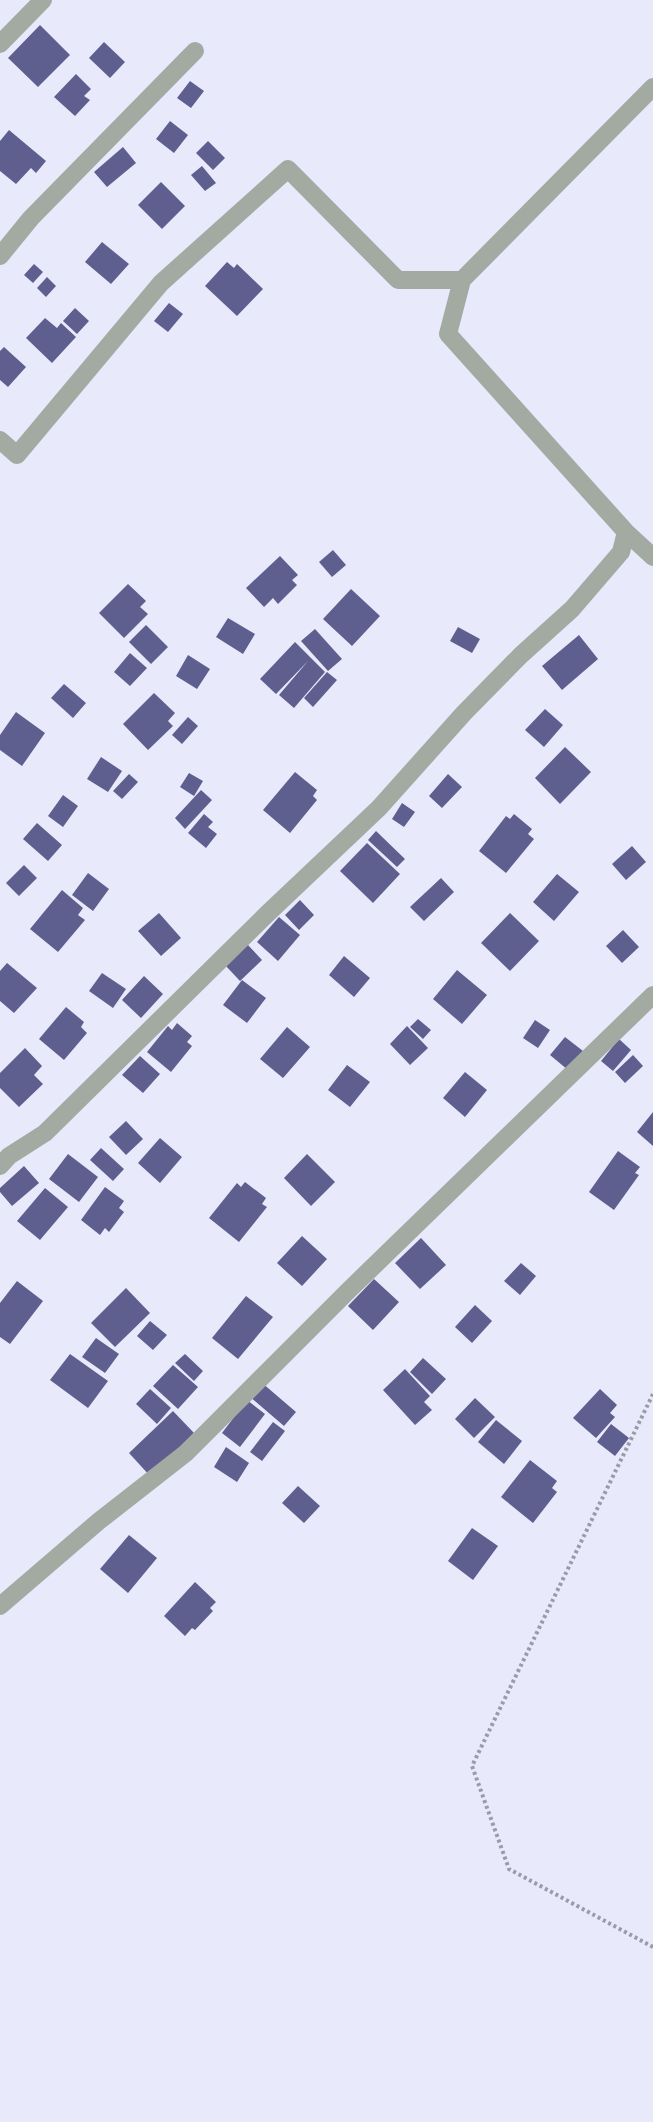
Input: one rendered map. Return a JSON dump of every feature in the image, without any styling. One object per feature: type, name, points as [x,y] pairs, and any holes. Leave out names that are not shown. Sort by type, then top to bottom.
[{"type":"street","points":[[0,44],[43,0]]},
{"type":"street","points":[[0,256],[31,218],[195,51]]},
{"type":"street","points":[[653,87],[462,280],[448,334],[626,532],[653,557]]},
{"type":"street","points":[[0,440],[17,455],[161,283],[288,169],[398,280],[462,280]]},
{"type":"street","points":[[0,1166],[9,1156],[45,1133],[267,914],[379,808],[505,671],[572,609],[621,552],[626,532]]},
{"type":"street","points":[[0,1606],[99,1521],[186,1453],[348,1291],[653,995]]},
{"type":"path","points":[[653,1394],[472,1766],[509,1869],[653,1947]]},
{"type":"building","points":[[40,25],[70,55],[38,87],[8,58]]},
{"type":"building","points":[[104,42],[125,62],[110,78],[89,58]]},
{"type":"building","points":[[76,74],[91,89],[84,96],[90,100],[75,116],[54,97]]},
{"type":"building","points":[[190,81],[204,91],[191,108],[177,98]]},
{"type":"building","points":[[170,121],[188,135],[174,153],[156,139]]},
{"type":"building","points":[[9,130],[46,161],[36,173],[31,168],[16,184],[0,171],[0,141]]},
{"type":"building","points":[[208,141],[225,158],[213,170],[196,153]]},
{"type":"building","points":[[123,147],[136,163],[107,187],[94,172]]},
{"type":"building","points":[[202,166],[216,183],[205,191],[191,175]]},
{"type":"building","points":[[161,182],[185,206],[162,229],[138,205]]},
{"type":"building","points":[[102,242],[129,264],[111,284],[85,262]]},
{"type":"building","points":[[227,262],[234,268],[237,264],[263,289],[237,316],[205,286]]},
{"type":"building","points":[[34,264],[43,272],[33,283],[24,275]]},
{"type":"building","points":[[47,277],[56,286],[46,297],[37,288]]},
{"type":"building","points":[[169,303],[183,314],[168,332],[154,321]]},
{"type":"building","points":[[75,308],[89,321],[77,334],[63,321]]},
{"type":"building","points":[[45,318],[57,328],[61,323],[76,337],[52,363],[26,338]]},
{"type":"building","points":[[4,347],[26,367],[8,387],[0,380],[0,351]]},
{"type":"building","points":[[333,550],[346,565],[332,577],[319,562]]},
{"type":"building","points":[[280,556],[298,575],[292,580],[297,585],[278,604],[273,598],[264,607],[246,588]]},
{"type":"building","points":[[128,584],[146,601],[140,607],[148,614],[124,638],[99,613]]},
{"type":"building","points":[[351,589],[380,616],[352,646],[323,619]]},
{"type":"building","points":[[228,618],[255,634],[243,654],[216,637]]},
{"type":"building","points":[[146,625],[168,647],[151,664],[129,642]]},
{"type":"building","points":[[458,627],[480,639],[472,653],[450,641]]},
{"type":"building","points":[[315,629],[342,659],[328,671],[301,641]]},
{"type":"building","points":[[579,635],[598,659],[562,690],[542,666]]},
{"type":"building","points":[[295,642],[325,672],[294,708],[279,695],[308,661],[276,694],[260,679]]},
{"type":"building","points":[[130,653],[147,668],[130,686],[114,672]]},
{"type":"building","points":[[188,655],[210,669],[197,689],[176,676]]},
{"type":"building","points":[[327,672],[337,680],[313,707],[304,698]]},
{"type":"building","points":[[64,684],[86,703],[73,718],[51,698]]},
{"type":"building","points":[[154,693],[175,713],[168,721],[173,726],[148,750],[123,724]]},
{"type":"building","points":[[545,709],[563,725],[544,747],[525,730]]},
{"type":"building","points":[[16,712],[45,733],[22,766],[0,750],[0,735]]},
{"type":"building","points":[[188,717],[198,726],[182,744],[172,735]]},
{"type":"building","points":[[565,747],[591,772],[560,804],[535,778]]},
{"type":"building","points":[[101,757],[122,771],[108,792],[87,779]]},
{"type":"building","points":[[295,772],[317,790],[313,796],[317,800],[290,833],[263,810]]},
{"type":"building","points":[[189,773],[203,781],[194,796],[180,787]]},
{"type":"building","points":[[129,774],[138,782],[122,799],[113,791]]},
{"type":"building","points":[[448,774],[462,787],[442,808],[429,796]]},
{"type":"building","points":[[201,790],[212,800],[185,829],[175,818]]},
{"type":"building","points":[[63,795],[78,806],[63,827],[48,816]]},
{"type":"building","points":[[402,803],[415,812],[404,827],[392,819]]},
{"type":"building","points":[[204,814],[213,822],[208,827],[217,834],[206,848],[188,833]]},
{"type":"building","points":[[514,814],[532,829],[528,834],[534,839],[506,873],[479,851],[506,816],[510,819]]},
{"type":"building","points":[[37,823],[62,845],[48,861],[23,839]]},
{"type":"building","points":[[376,831],[405,859],[397,867],[368,840]]},
{"type":"building","points":[[367,843],[400,874],[373,903],[340,871]]},
{"type":"building","points":[[632,846],[646,862],[626,880],[612,864]]},
{"type":"building","points":[[24,865],[37,878],[19,896],[6,883]]},
{"type":"building","points":[[88,873],[109,889],[93,911],[72,895]]},
{"type":"building","points":[[557,874],[579,892],[554,921],[533,902]]},
{"type":"building","points":[[441,878],[454,892],[424,921],[410,907]]},
{"type":"building","points":[[62,890],[83,908],[78,915],[85,920],[58,952],[30,929]]},
{"type":"building","points":[[300,900],[314,915],[299,930],[285,915]]},
{"type":"building","points":[[159,913],[181,938],[161,956],[138,931]]},
{"type":"building","points":[[510,913],[539,941],[510,971],[481,943]]},
{"type":"building","points":[[279,917],[300,935],[278,961],[257,942]]},
{"type":"building","points":[[623,930],[639,947],[622,963],[606,946]]},
{"type":"building","points":[[247,944],[262,960],[240,981],[225,965]]},
{"type":"building","points":[[344,956],[370,978],[354,997],[329,975]]},
{"type":"building","points":[[7,963],[37,988],[14,1013],[0,1001],[0,971]]},
{"type":"building","points":[[457,970],[487,995],[462,1024],[433,999]]},
{"type":"building","points":[[102,973],[126,989],[113,1008],[89,991]]},
{"type":"building","points":[[144,976],[163,994],[141,1018],[122,1000]]},
{"type":"building","points":[[242,980],[266,998],[247,1023],[223,1005]]},
{"type":"building","points":[[66,1007],[84,1022],[81,1027],[87,1033],[64,1060],[39,1039]]},
{"type":"building","points":[[418,1019],[431,1030],[423,1039],[410,1027]]},
{"type":"building","points":[[535,1020],[550,1030],[538,1048],[523,1038]]},
{"type":"building","points":[[177,1023],[192,1036],[187,1042],[192,1046],[171,1072],[147,1052],[168,1026],[172,1030]]},
{"type":"building","points":[[407,1026],[428,1048],[410,1065],[390,1044]]},
{"type":"building","points":[[287,1027],[310,1047],[283,1078],[260,1059]]},
{"type":"building","points":[[565,1037],[583,1051],[568,1070],[550,1055]]},
{"type":"building","points":[[619,1039],[631,1050],[613,1071],[601,1061]]},
{"type":"building","points":[[25,1048],[42,1066],[34,1075],[43,1084],[19,1107],[0,1088],[0,1073]]},
{"type":"building","points":[[633,1055],[643,1066],[625,1083],[615,1072]]},
{"type":"building","points":[[140,1056],[160,1074],[143,1093],[122,1075]]},
{"type":"building","points":[[347,1065],[370,1082],[350,1107],[328,1090]]},
{"type":"building","points":[[465,1072],[487,1090],[465,1117],[443,1098]]},
{"type":"building","points":[[653,1112],[653,1146],[637,1132]]},
{"type":"building","points":[[126,1121],[143,1139],[126,1155],[109,1137]]},
{"type":"building","points":[[160,1138],[182,1157],[160,1183],[138,1163]]},
{"type":"building","points":[[101,1148],[124,1169],[113,1181],[90,1160]]},
{"type":"building","points":[[618,1151],[640,1167],[635,1173],[639,1175],[614,1210],[589,1192]]},
{"type":"building","points":[[68,1154],[98,1177],[79,1202],[49,1179]]},
{"type":"building","points":[[307,1154],[335,1182],[311,1206],[284,1178]]},
{"type":"building","points":[[24,1166],[39,1183],[12,1206],[0,1192],[0,1188]]},
{"type":"building","points":[[245,1182],[266,1198],[262,1204],[267,1207],[239,1242],[209,1218],[237,1183],[241,1187]]},
{"type":"building","points":[[105,1187],[124,1201],[119,1208],[124,1212],[109,1232],[105,1228],[100,1235],[81,1220]]},
{"type":"building","points":[[45,1188],[68,1207],[40,1240],[17,1221]]},
{"type":"building","points":[[302,1236],[327,1259],[302,1286],[277,1263]]},
{"type":"building","points":[[421,1238],[446,1265],[420,1289],[395,1263]]},
{"type":"building","points":[[521,1263],[536,1276],[520,1295],[504,1281]]},
{"type":"building","points":[[374,1279],[399,1302],[373,1330],[348,1306]]},
{"type":"building","points":[[17,1281],[43,1301],[10,1344],[0,1337],[0,1303]]},
{"type":"building","points":[[126,1288],[150,1313],[115,1347],[91,1323]]},
{"type":"building","points":[[246,1296],[273,1317],[238,1359],[212,1338]]},
{"type":"building","points":[[475,1305],[492,1321],[472,1343],[455,1327]]},
{"type":"building","points":[[150,1321],[167,1335],[153,1350],[137,1336]]},
{"type":"building","points":[[96,1338],[119,1354],[105,1373],[82,1357]]},
{"type":"building","points":[[70,1354],[108,1381],[88,1408],[50,1380]]},
{"type":"building","points":[[185,1354],[203,1371],[194,1381],[175,1363]]},
{"type":"building","points":[[423,1358],[446,1379],[432,1394],[410,1372]]},
{"type":"building","points":[[173,1365],[198,1387],[178,1409],[153,1386]]},
{"type":"building","points":[[405,1369],[430,1396],[424,1402],[432,1410],[415,1425],[383,1390]]},
{"type":"building","points":[[261,1382],[296,1412],[284,1426],[249,1396]]},
{"type":"building","points":[[150,1389],[171,1408],[157,1424],[136,1404]]},
{"type":"building","points":[[600,1389],[617,1405],[610,1413],[615,1417],[596,1438],[573,1418]]},
{"type":"building","points":[[475,1398],[495,1417],[474,1438],[455,1419]]},
{"type":"building","points":[[247,1400],[265,1414],[240,1447],[222,1433]]},
{"type":"building","points":[[173,1411],[194,1433],[150,1476],[129,1453]]},
{"type":"building","points":[[496,1420],[522,1441],[504,1464],[478,1442]]},
{"type":"building","points":[[273,1422],[285,1431],[262,1461],[250,1452]]},
{"type":"building","points":[[611,1424],[629,1438],[615,1456],[597,1442]]},
{"type":"building","points":[[226,1447],[249,1463],[237,1482],[214,1467]]},
{"type":"building","points":[[530,1460],[557,1481],[552,1488],[557,1492],[533,1523],[501,1497]]},
{"type":"building","points":[[298,1486],[320,1506],[304,1523],[282,1503]]},
{"type":"building","points":[[472,1528],[498,1546],[473,1580],[448,1561]]},
{"type":"building","points":[[129,1535],[157,1558],[128,1593],[100,1569]]},
{"type":"building","points":[[195,1582],[216,1602],[210,1608],[213,1611],[195,1630],[192,1628],[185,1636],[164,1616]]}]
